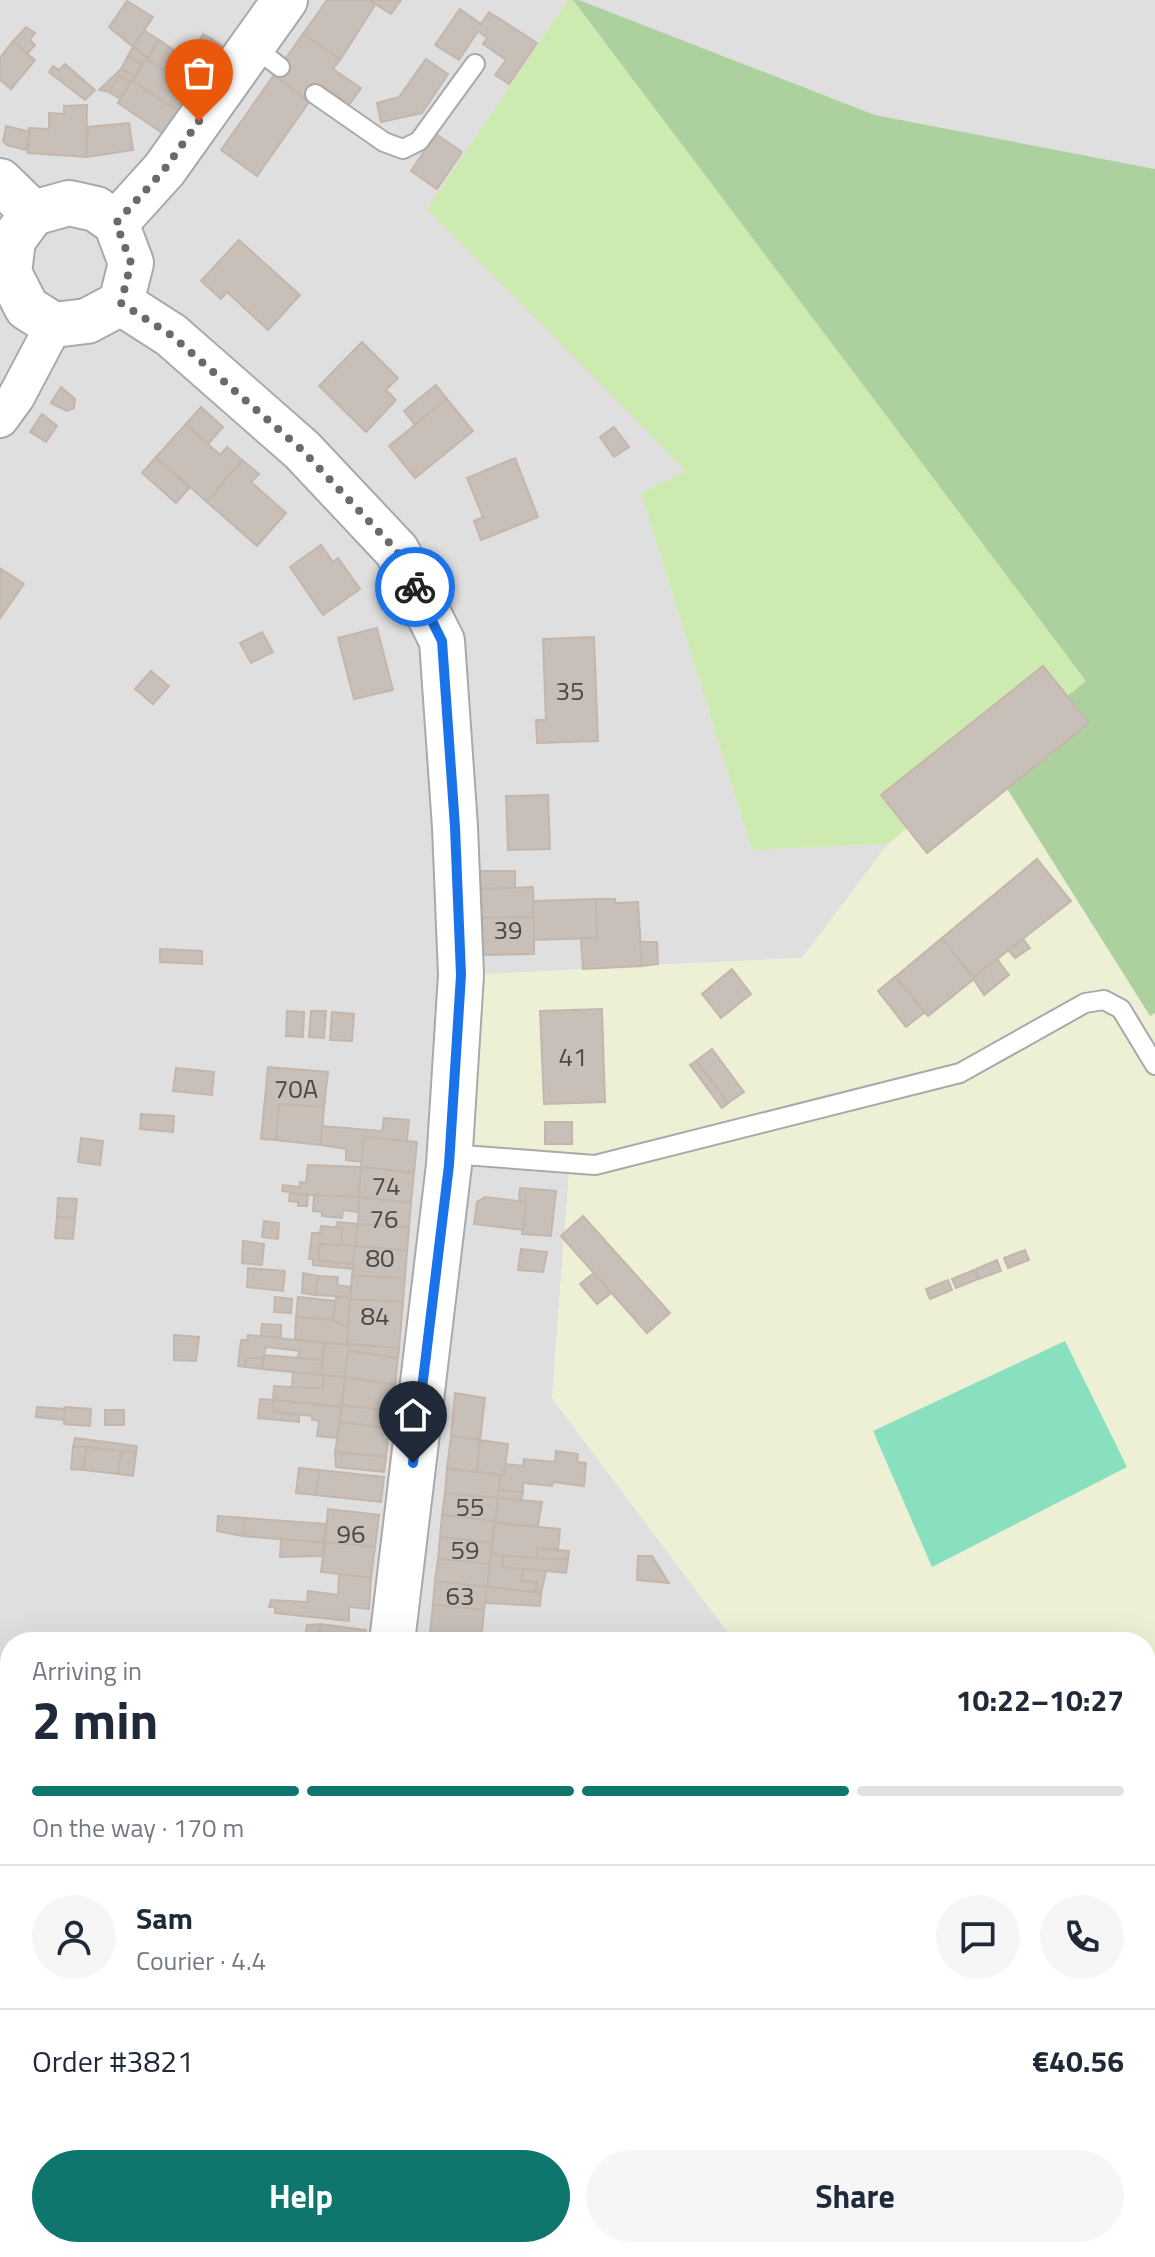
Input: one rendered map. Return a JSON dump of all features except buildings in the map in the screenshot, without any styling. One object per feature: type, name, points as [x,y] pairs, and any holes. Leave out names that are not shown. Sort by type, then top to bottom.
[{"type":"street","points":[[116,223],[266,57],[285,0]]},
{"type":"street","points":[[0,181],[16,229],[9,273],[27,308],[54,325],[87,321],[121,303],[131,263],[116,223],[96,209],[69,203],[16,229]]},
{"type":"street","points":[[121,303],[171,335],[302,450],[397,551],[442,641],[455,827],[461,975],[450,1154],[393,1632]]},
{"type":"street","points":[[0,419],[16,397],[54,325]]},
{"type":"lane","points":[[315,94],[384,142],[403,149],[419,141],[475,64]]},
{"type":"lane","points":[[450,1154],[595,1165],[960,1073],[1085,1003],[1104,1000],[1121,1009],[1155,1065]]},
{"type":"shaded area","points":[[0,0],[568,0],[428,209],[687,471],[641,493],[752,850],[888,844],[802,958],[585,968],[450,1165],[569,1174],[552,1398],[728,1632],[0,1632]]},
{"type":"shaded area","points":[[579,0],[1155,0],[1155,169],[875,115]]},
{"type":"green space","points":[[568,0],[573,0],[1087,682],[888,844],[752,850],[641,493],[686,471],[427,209]]},
{"type":"green space","points":[[573,0],[875,115],[1155,169],[1155,1013],[1150,1016],[989,760],[1086,681]]},
{"type":"green space","points":[[989,760],[1150,1015],[1155,1013],[1155,1632],[728,1632],[552,1398],[569,1174],[449,1165],[461,975],[802,958],[888,844]]},
{"type":"green space","points":[[1065,1341],[1127,1467],[932,1567],[873,1431]]},
{"type":"way so far","points":[[199,121],[164,170],[116,223],[131,263],[121,303],[171,335],[302,450],[397,551],[415,587]]},
{"type":"route","points":[[413,1463],[449,1165],[461,975],[455,827],[442,641],[415,587]]}]
